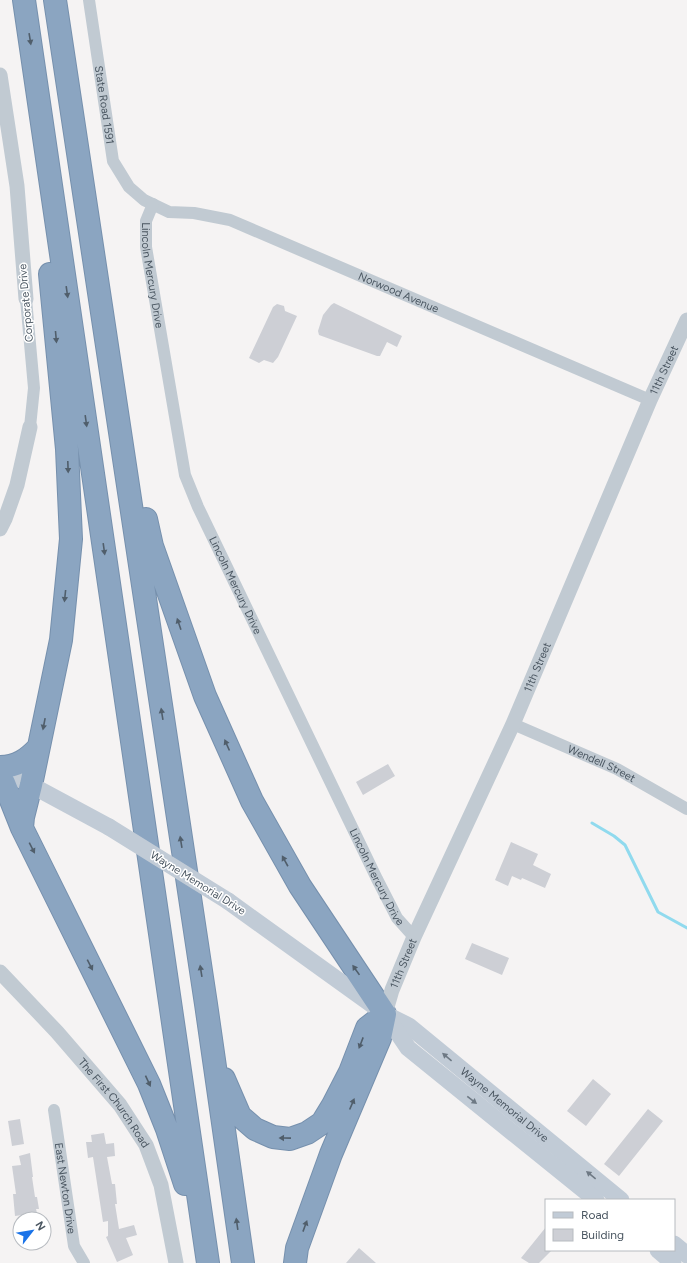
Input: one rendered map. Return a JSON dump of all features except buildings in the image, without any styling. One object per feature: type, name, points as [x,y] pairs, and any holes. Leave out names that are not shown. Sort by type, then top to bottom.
[{"type":"highway","points":[[24,0],[208,1263]]},
{"type":"highway","points":[[55,0],[206,1004],[243,1263]]},
{"type":"highway","points":[[22,828],[23,817],[61,640],[71,539],[67,449],[45,218],[42,117]]},
{"type":"highway","points":[[110,369],[152,546],[204,696],[252,801],[300,886],[385,1014],[380,1038],[331,1154],[297,1248],[295,1263]]},
{"type":"highway","points":[[0,768],[18,764],[29,758],[39,747]]},
{"type":"highway","points":[[0,778],[4,783],[22,828],[149,1084],[181,1168],[204,1263]]},
{"type":"highway","points":[[206,1004],[222,1074],[240,1116],[255,1129],[261,1132],[272,1137],[290,1139],[308,1133],[322,1123],[350,1072],[367,1028],[385,1014]]},
{"type":"main road","name":"Wayne Memorial Drive","points":[[0,768],[109,827],[228,900],[385,1014],[409,1026],[620,1199]]},
{"type":"main road","name":"Wayne Memorial Drive","points":[[385,1014],[408,1048],[595,1199]]},
{"type":"main road","points":[[675,1245],[687,1255]]},
{"type":"main road","points":[[659,1251],[673,1263]]},
{"type":"street","name":"State Road 1591","points":[[89,0],[113,161],[129,187],[148,202]]},
{"type":"street","name":"Corporate Drive","points":[[0,75],[17,186],[34,388],[30,427],[17,485],[6,519],[0,529]]},
{"type":"street","name":"Norwood Avenue","points":[[148,202],[169,212],[194,213],[230,220],[650,400]]},
{"type":"street","name":"Lincoln Mercury Drive","points":[[148,202],[146,247],[185,475],[198,507],[377,879],[397,918],[414,937]]},
{"type":"street","name":"11th Street","points":[[385,1014],[392,990],[414,937],[513,724],[650,400],[687,320]]},
{"type":"street","name":"Wendell Street","points":[[513,724],[617,769],[687,809]]},
{"type":"street","name":"The First Church Road","points":[[0,972],[57,1032],[120,1105],[146,1145],[161,1184],[176,1263]]},
{"type":"street","name":"East Newton Drive","points":[[54,1110],[74,1246],[84,1263]]},
{"type":"waterway","points":[[592,823],[614,836],[625,845],[658,912],[687,928]]}]
